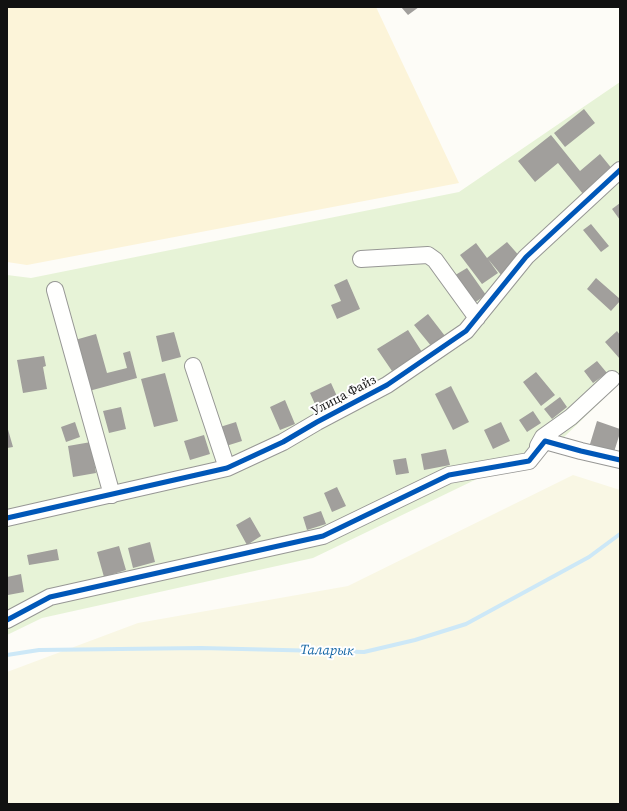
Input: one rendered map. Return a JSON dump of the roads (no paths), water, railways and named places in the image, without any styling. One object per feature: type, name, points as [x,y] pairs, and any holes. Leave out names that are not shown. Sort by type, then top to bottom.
[{"type":"street","name":"Улица Файз","points":[[7,518],[227,468],[283,442],[387,385],[466,331],[526,257],[620,170]]},
{"type":"street","points":[[361,259],[428,255],[435,260],[477,318]]},
{"type":"street","points":[[56,290],[112,495]]},
{"type":"street","points":[[193,366],[227,468]]},
{"type":"street","points":[[528,461],[543,437],[571,417],[612,379]]},
{"type":"street","points":[[7,620],[50,597],[323,536],[449,476],[528,461],[545,441],[620,460]]},
{"type":"waterway","name":"Таларык","points":[[7,655],[39,650],[201,648],[364,652],[415,640],[466,624],[589,557],[620,534]]}]
